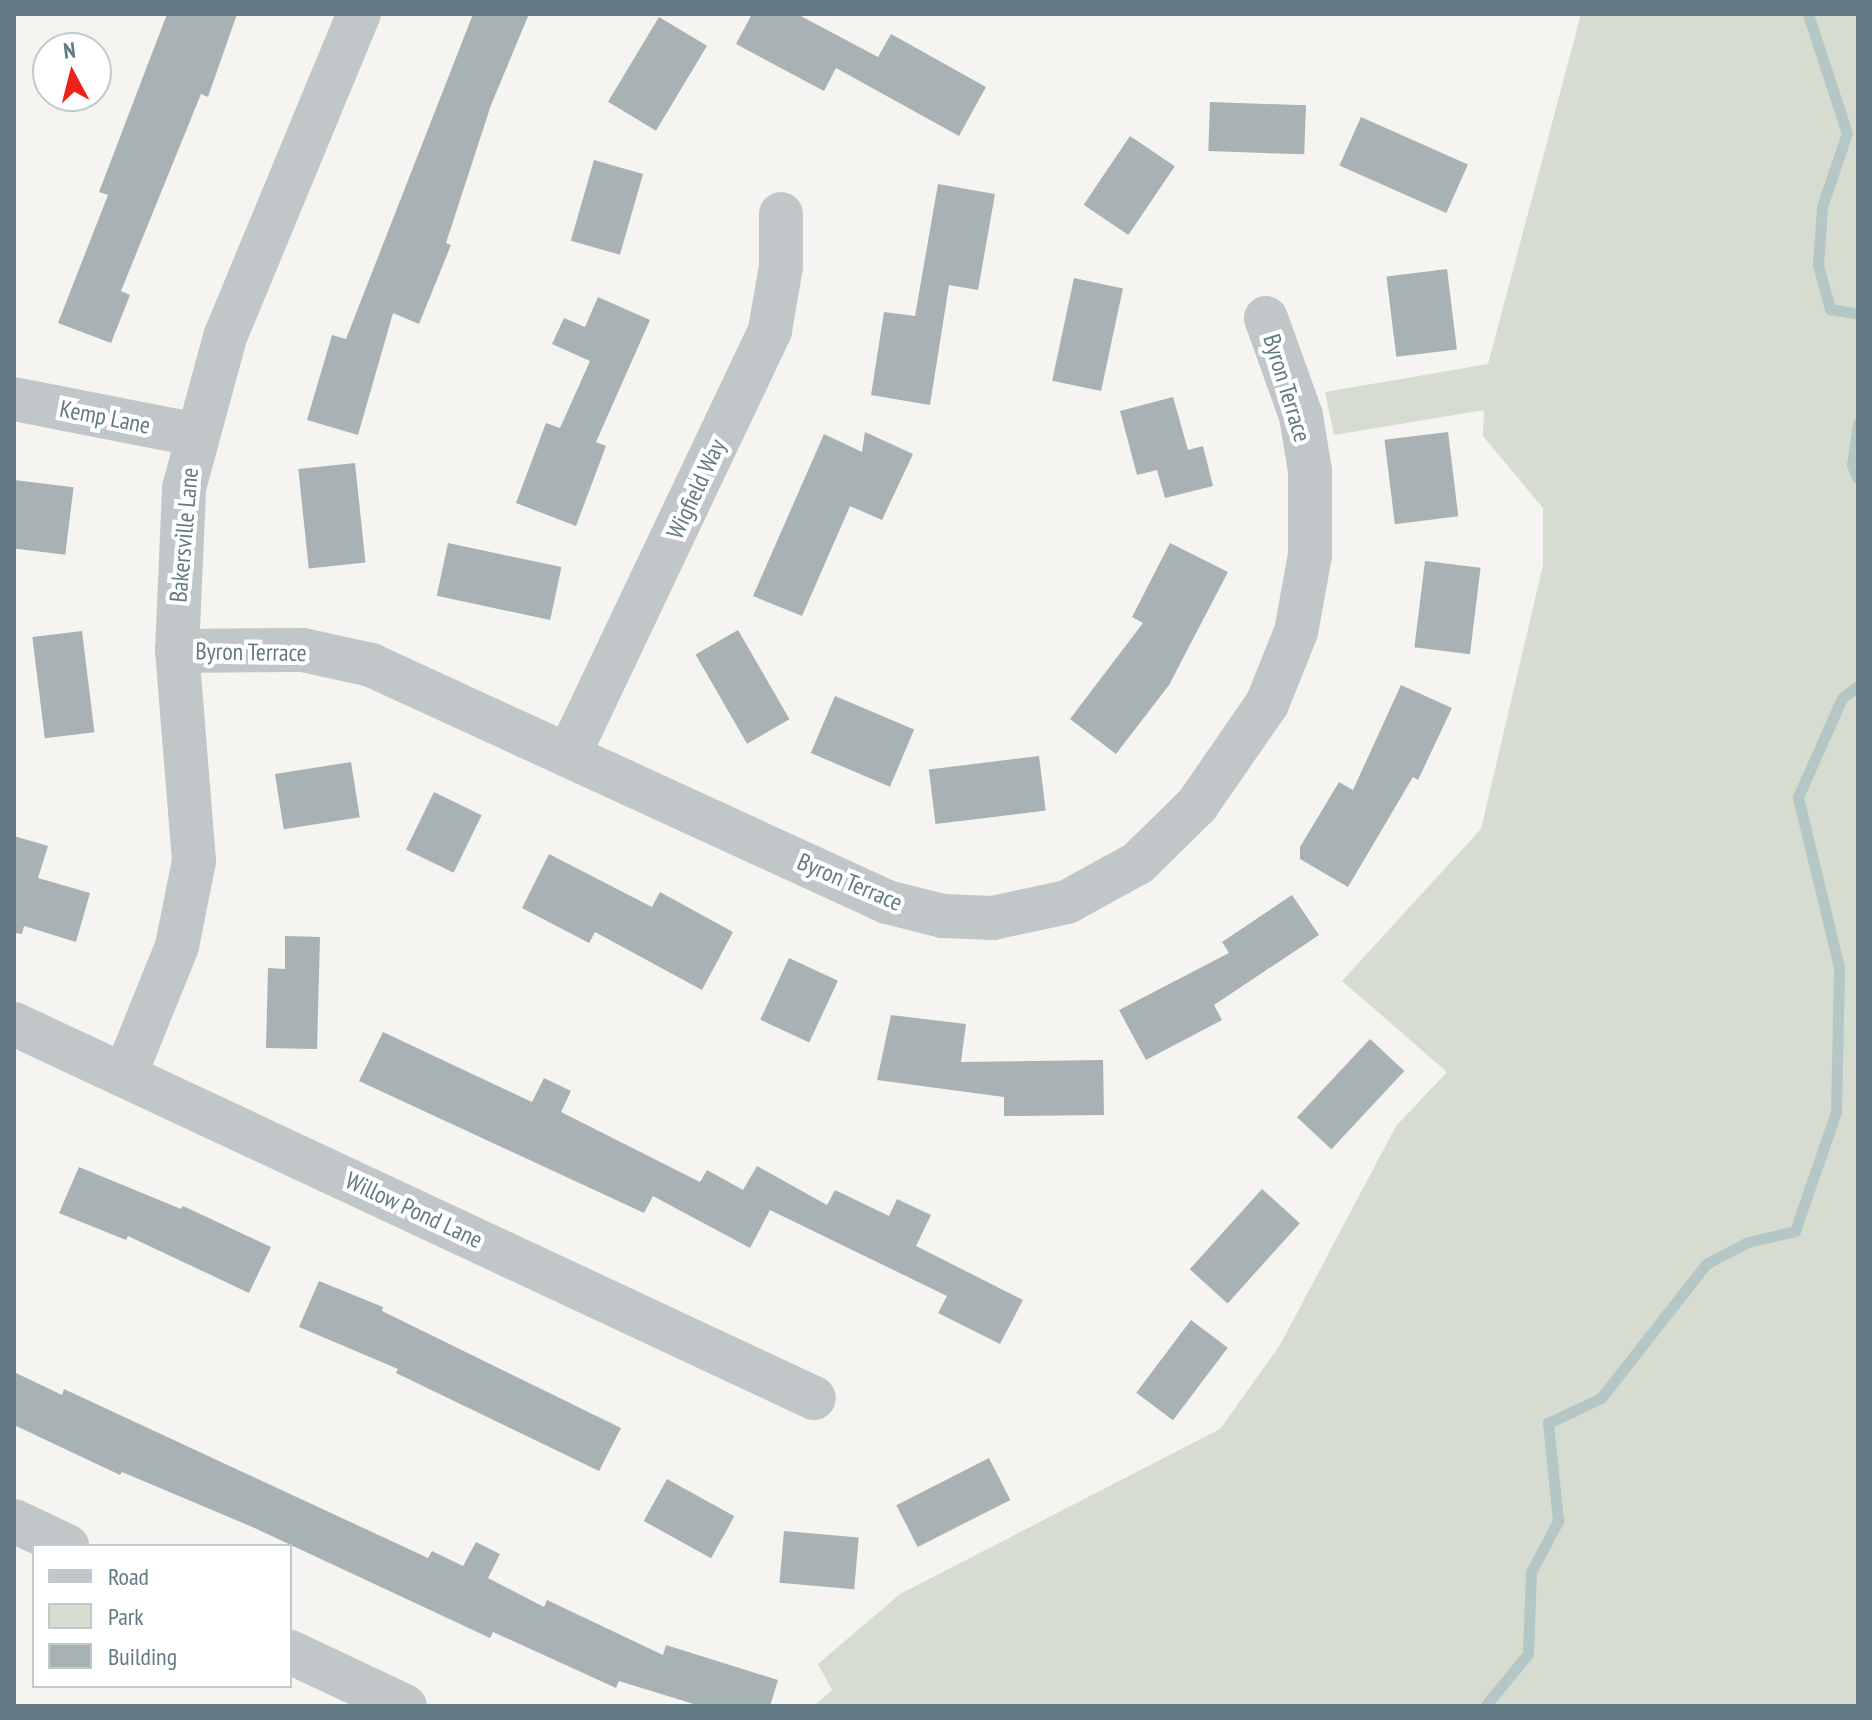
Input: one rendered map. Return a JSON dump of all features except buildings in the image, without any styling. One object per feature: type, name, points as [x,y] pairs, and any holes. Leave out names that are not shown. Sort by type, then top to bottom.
[{"type":"street","name":"Bakersville Lane","points":[[125,1075],[177,946],[194,861],[177,651],[184,488],[225,337],[359,14]]},
{"type":"street","name":"Wigfield Way","points":[[570,752],[770,330],[781,266],[781,214]]},
{"type":"street","name":"Byron Terrace","points":[[177,651],[303,650],[342,657],[412,680],[887,902],[943,916],[1018,916],[1067,902],[1112,881],[1162,842],[1226,770],[1267,704],[1296,632],[1310,555],[1310,471],[1301,416],[1266,318]]},
{"type":"street","name":"Kemp Lane","points":[[14,399],[197,435]]},
{"type":"street","name":"Willow Pond Lane","points":[[14,1024],[814,1398]]},
{"type":"street","points":[[14,1521],[63,1544]]},
{"type":"street","points":[[292,1653],[405,1706]]},
{"type":"green space","points":[[1581,14],[1858,14],[1858,1706],[814,1706],[832,1690],[818,1664],[900,1594],[1220,1429],[1280,1345],[1396,1126],[1447,1072],[1342,981],[1481,829],[1543,565],[1543,508],[1483,436],[1484,410],[1334,435],[1325,392],[1488,364]]},
{"type":"waterway","points":[[1808,14],[1847,133],[1822,207],[1818,265],[1830,309],[1858,314]]},
{"type":"waterway","points":[[1858,424],[1852,465],[1858,479]]},
{"type":"waterway","points":[[1485,1706],[1528,1654],[1531,1572],[1558,1521],[1548,1423],[1601,1398],[1706,1264],[1748,1242],[1795,1231],[1836,1112],[1839,967],[1798,797],[1842,698],[1858,686]]}]
